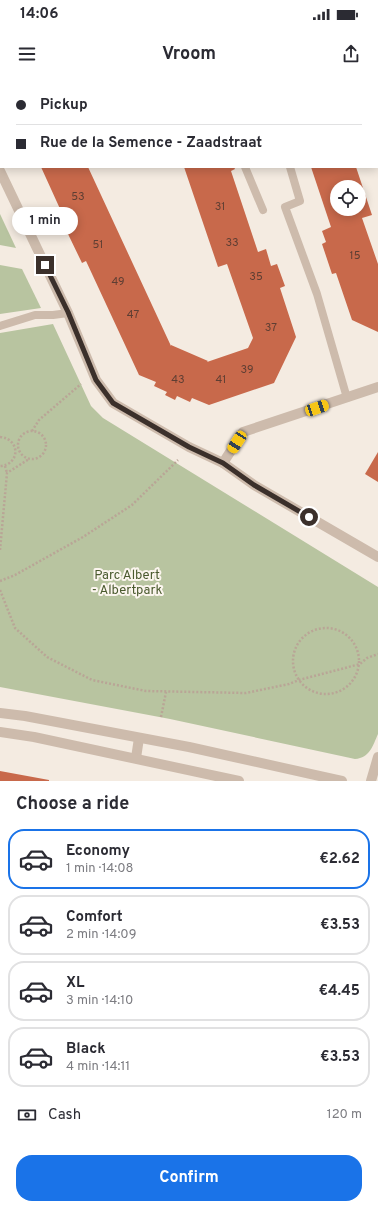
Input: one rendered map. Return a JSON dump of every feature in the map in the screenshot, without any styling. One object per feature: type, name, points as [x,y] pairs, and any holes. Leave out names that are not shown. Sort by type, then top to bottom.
[{"type":"street","points":[[0,171],[68,312],[96,380],[113,403],[189,447],[223,463],[254,485],[378,557]]},
{"type":"street","points":[[223,463],[243,432],[378,387]]},
{"type":"street","points":[[0,713],[26,716],[139,738],[342,781]]},
{"type":"street","points":[[0,732],[34,737],[239,781]]},
{"type":"street","points":[[136,758],[139,738]]},
{"type":"street","points":[[371,781],[378,758]]},
{"type":"lane","points":[[245,168],[263,210]]},
{"type":"lane","points":[[290,168],[300,200],[285,207],[317,294],[347,398]]},
{"type":"lane","points":[[0,326],[35,315],[53,315],[68,312]]},
{"type":"path","points":[[32,431],[40,420],[82,383],[86,383]]},
{"type":"path","points":[[0,466],[5,466],[11,462],[15,456],[18,441],[26,432],[38,432],[44,436],[46,449],[43,456],[29,460],[7,474]]},
{"type":"path","points":[[0,437],[12,442],[19,453],[29,460]]},
{"type":"path","points":[[0,581],[15,575],[83,537],[132,505],[165,475],[178,460]]},
{"type":"path","points":[[0,550],[7,474],[5,466]]},
{"type":"path","points":[[0,590],[15,628],[47,657],[92,680],[146,691],[246,693],[289,684],[360,664],[367,658],[378,654]]},
{"type":"path","points":[[328,627],[339,630],[348,635],[357,648],[360,664],[354,681],[347,687],[339,692],[321,694],[305,687],[299,680],[294,670],[293,660],[295,649],[300,640],[308,632],[318,628],[328,627]]},
{"type":"path","points":[[162,717],[166,692]]},
{"type":"green space","points":[[0,214],[16,248],[0,245]]},
{"type":"green space","points":[[0,265],[22,269],[41,308],[0,314]]},
{"type":"green space","name":"Parc Albert - Albertpark","points":[[53,324],[91,406],[103,418],[378,587],[378,734],[368,754],[355,759],[170,719],[0,687],[0,333]]},
{"type":"building","points":[[41,168],[88,168],[171,346],[208,361],[207,362],[248,348],[253,338],[227,264],[218,267],[184,168],[234,168],[231,171],[258,252],[266,249],[271,266],[277,264],[285,286],[280,288],[296,337],[274,383],[209,405],[192,398],[190,402],[177,396],[175,400],[165,395],[167,392],[154,386],[156,382],[139,375],[86,261],[82,263],[68,234],[71,233]]},
{"type":"building","points":[[311,168],[356,168],[360,180],[330,180],[330,216],[366,216],[366,197],[372,215],[362,218],[378,264],[378,332],[352,320],[336,273],[332,274],[322,244],[326,242],[322,231],[331,227]]},
{"type":"building","points":[[378,452],[378,482],[365,474]]},
{"type":"building","points":[[0,771],[49,780],[49,781],[0,781]]},
{"type":"route","points":[[45,265],[68,312],[96,380],[113,403],[189,447],[223,463],[254,485],[309,517]]}]
